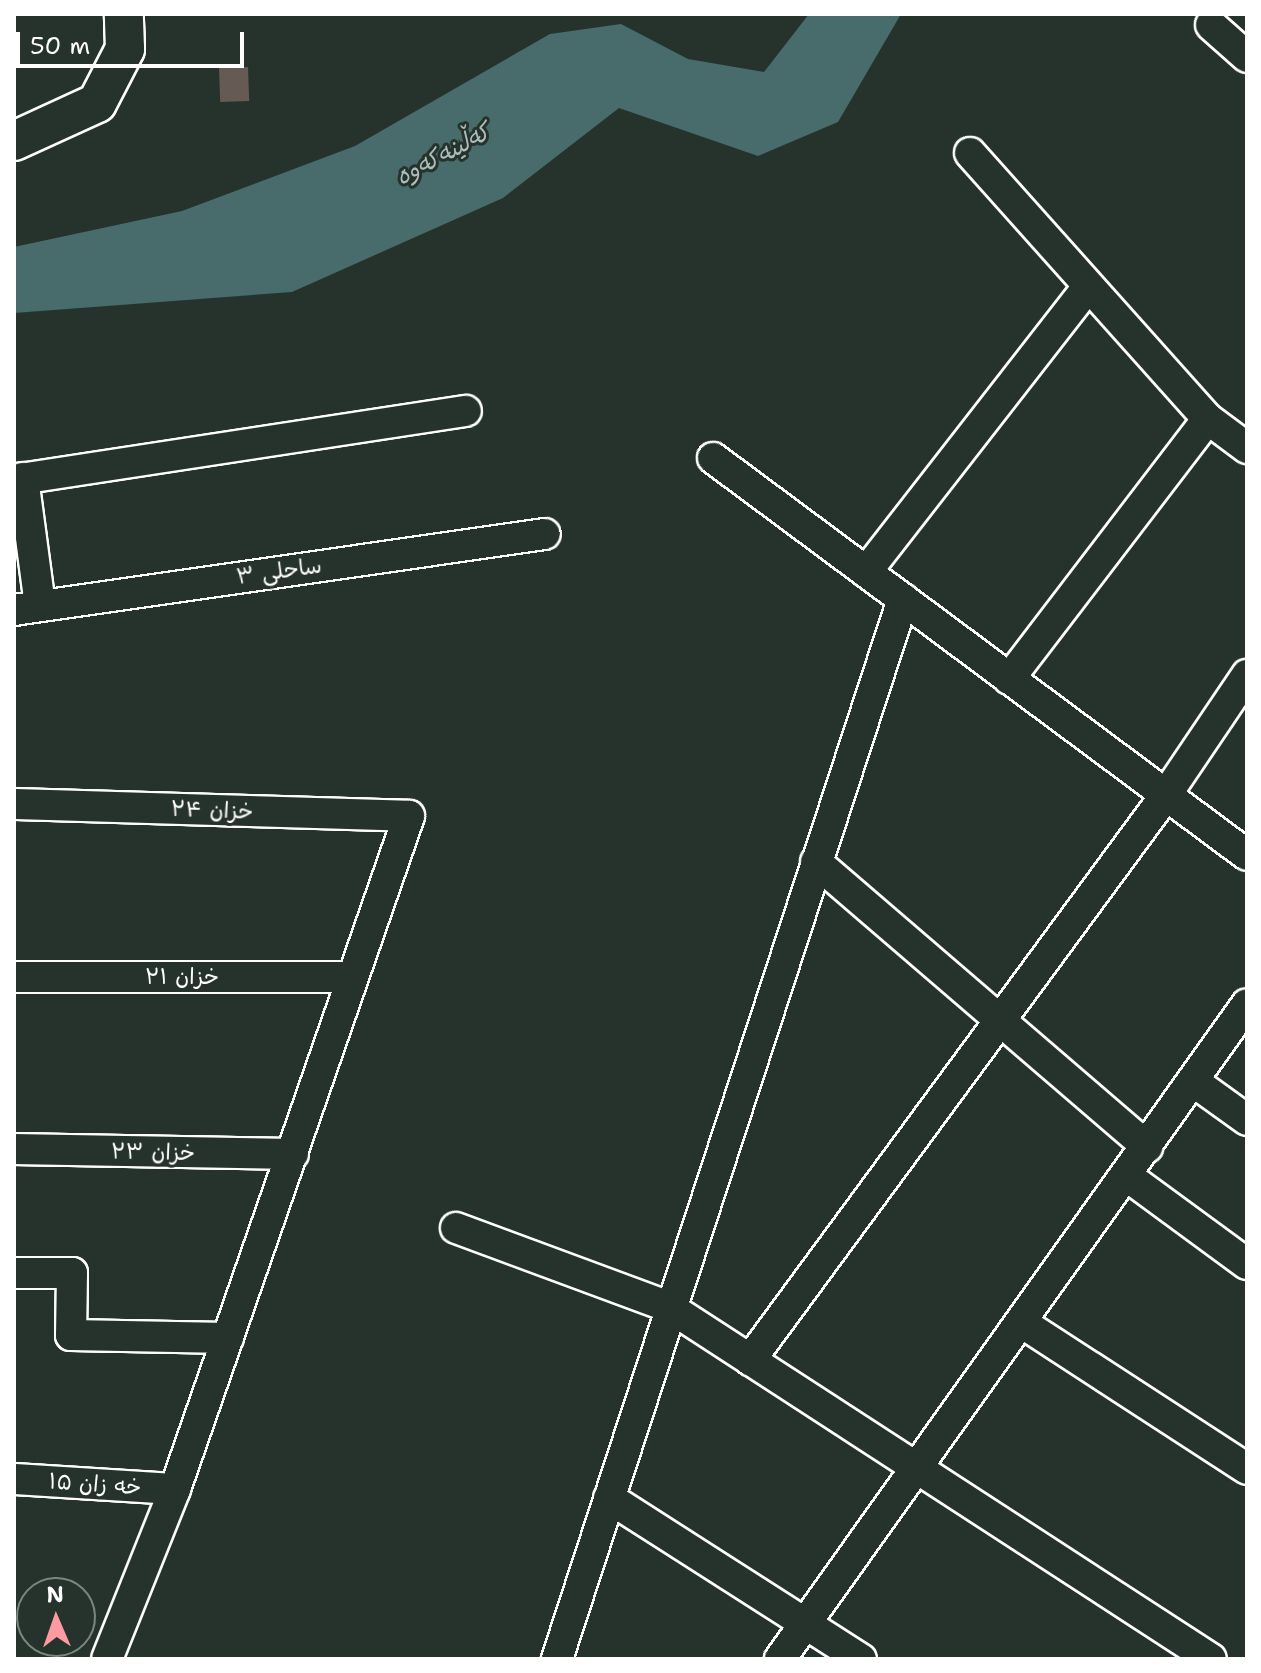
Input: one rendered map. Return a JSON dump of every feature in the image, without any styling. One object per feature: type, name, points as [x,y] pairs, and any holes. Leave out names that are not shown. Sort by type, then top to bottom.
[{"type":"street","points":[[14,141],[97,103],[125,49],[124,14]]},
{"type":"street","points":[[1211,25],[1247,57]]},
{"type":"street","points":[[970,153],[1086,289],[1208,419],[1247,448]]},
{"type":"street","points":[[866,572],[1086,289]]},
{"type":"street","points":[[27,608],[18,479],[466,411]]},
{"type":"street","points":[[1009,679],[1208,419]]},
{"type":"street","points":[[713,458],[1247,855]]},
{"type":"street","name":"ساحلی ۳","points":[[27,608],[545,534]]},
{"type":"street","points":[[557,1659],[669,1307],[903,599]]},
{"type":"street","points":[[750,1360],[1166,795],[1247,675]]},
{"type":"street","name":"خزان ۲۴","points":[[14,804],[409,816],[349,977]]},
{"type":"street","points":[[816,862],[1147,1147]]},
{"type":"street","name":"خزان ۲۱","points":[[14,977],[349,977]]},
{"type":"street","points":[[107,1659],[175,1489],[293,1154],[349,977]]},
{"type":"street","points":[[780,1659],[1024,1324],[1247,1004]]},
{"type":"street","points":[[1193,1081],[1247,1120]]},
{"type":"street","name":"خزان ۲۳","points":[[14,1149],[293,1154]]},
{"type":"street","points":[[1127,1176],[1247,1264]]},
{"type":"street","points":[[456,1228],[669,1307],[917,1471],[1211,1659]]},
{"type":"street","points":[[14,1273],[72,1273],[71,1335],[228,1338]]},
{"type":"street","points":[[1024,1324],[1247,1469]]},
{"type":"street","name":"خه زان ۱۵","points":[[14,1479],[175,1489]]},
{"type":"street","points":[[609,1498],[861,1659]]},
{"type":"water","name":"کەڵینەکەوە","points":[[809,14],[901,14],[838,122],[758,156],[619,108],[503,198],[292,292],[14,313],[14,247],[182,211],[355,146],[550,34],[621,24],[688,59],[764,72]]},
{"type":"building","points":[[248,67],[249,101],[220,102],[219,68]]}]
